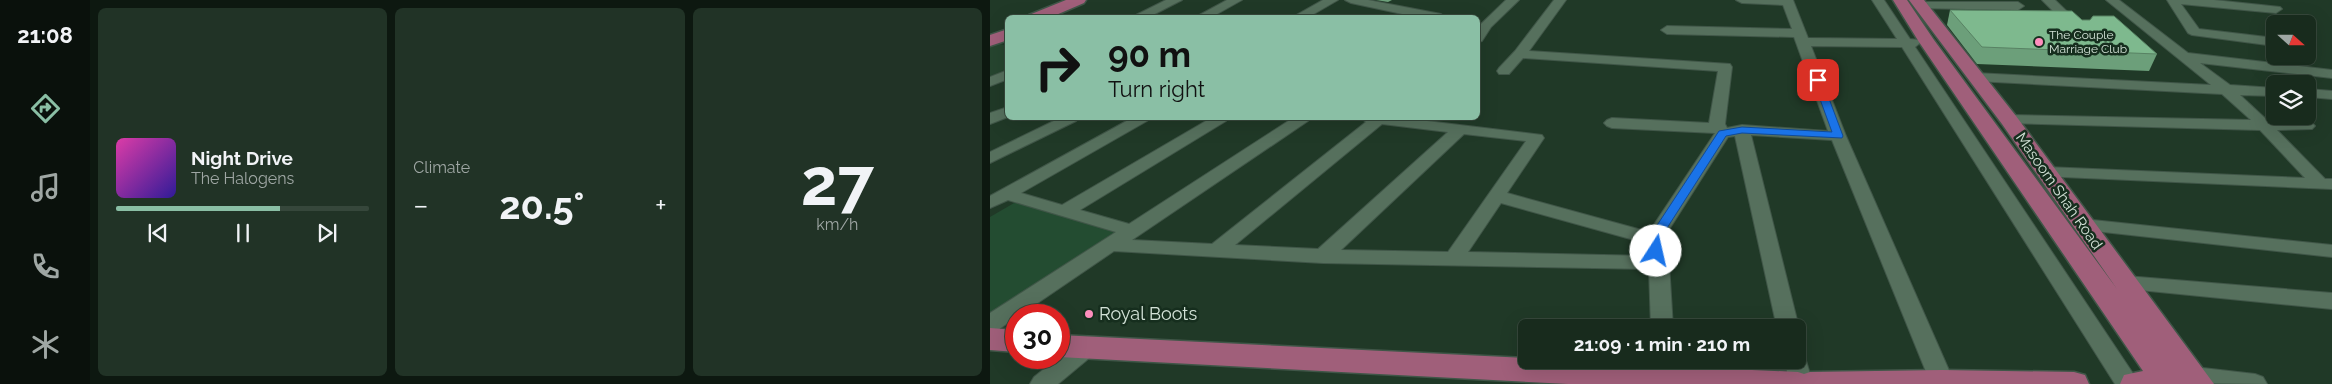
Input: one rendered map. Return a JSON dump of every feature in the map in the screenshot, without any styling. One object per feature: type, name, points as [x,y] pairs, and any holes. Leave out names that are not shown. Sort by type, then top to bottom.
[{"type":"main road","points":[[1042,15],[1079,0]]},
{"type":"main road","points":[[1056,15],[1093,0]]},
{"type":"main road","name":"Masoom Shah Road","points":[[1912,2],[1929,45],[2182,381]]},
{"type":"main road","name":"Masoom Shah Road","points":[[1929,45],[1975,77],[2009,120],[2126,283],[2182,381]]},
{"type":"main road","points":[[990,339],[1005,340]]},
{"type":"main road","points":[[1072,347],[1664,374],[1800,384]]},
{"type":"main road","points":[[2135,384],[2182,381]]},
{"type":"main road","points":[[1810,384],[2074,384]]},
{"type":"street","points":[[1143,15],[1176,0]]},
{"type":"street","points":[[1206,15],[1236,0]]},
{"type":"street","points":[[1303,15],[1332,0]]},
{"type":"street","points":[[1351,0],[1417,15]]},
{"type":"street","points":[[1369,14],[1396,0]]},
{"type":"street","points":[[1482,25],[1512,0]]},
{"type":"street","points":[[1504,71],[1520,54],[1560,0]]},
{"type":"street","points":[[1742,0],[1788,1],[1838,136],[1942,383]]},
{"type":"street","points":[[1878,0],[1929,45],[2128,384]]},
{"type":"street","points":[[2048,0],[2080,31]]},
{"type":"street","points":[[2112,0],[2187,57],[2224,88],[2326,184]]},
{"type":"street","points":[[2174,0],[2276,9]]},
{"type":"street","points":[[2174,0],[2192,30],[2196,32],[2266,41]]},
{"type":"street","points":[[1912,2],[2018,6]]},
{"type":"street","points":[[1667,30],[1929,45]]},
{"type":"street","points":[[1520,54],[1725,67],[1717,124],[1721,131]]},
{"type":"street","points":[[2187,57],[2332,74]]},
{"type":"street","points":[[990,82],[1005,75]]},
{"type":"street","points":[[1975,77],[2266,91]]},
{"type":"street","points":[[2316,94],[2332,95]]},
{"type":"street","points":[[990,119],[1005,112]]},
{"type":"street","points":[[990,158],[1067,120]]},
{"type":"street","points":[[998,198],[1138,120]]},
{"type":"street","points":[[1065,211],[1218,120]]},
{"type":"street","points":[[990,324],[1300,120]]},
{"type":"street","points":[[1217,250],[1371,120]]},
{"type":"street","points":[[1411,120],[1536,138],[1453,260]]},
{"type":"street","points":[[2009,120],[2307,126]]},
{"type":"street","points":[[1612,123],[1721,131],[1742,130],[1838,136]]},
{"type":"street","points":[[1323,256],[1462,128]]},
{"type":"street","points":[[1742,130],[1786,319]]},
{"type":"street","points":[[1662,319],[1659,263],[1654,239],[1721,131]]},
{"type":"street","points":[[2046,172],[2326,184]]},
{"type":"street","points":[[1498,196],[1654,239]]},
{"type":"street","points":[[998,198],[1065,211],[1132,231]]},
{"type":"street","points":[[2083,225],[2332,250]]},
{"type":"street","points":[[1110,245],[1323,256],[1659,263]]},
{"type":"street","points":[[2126,283],[2332,302]]},
{"type":"street","points":[[1042,384],[1072,347]]},
{"type":"street","points":[[1798,369],[1800,384]]},
{"type":"street","points":[[2182,381],[2255,384]]},
{"type":"shaded area","points":[[994,42],[1005,45],[1005,73],[990,80],[990,44]]},
{"type":"shaded area","points":[[1028,195],[1139,226],[1011,304],[1005,304],[1005,308],[990,317],[990,217]]},
{"type":"building","points":[[1950,10],[2072,11],[2082,20],[2090,20],[2093,16],[2114,16],[2157,54],[1982,47]]},
{"type":"place","name":"The Couple Marriage Club","points":[[2039,42]]},
{"type":"place","name":"Royal Boots","points":[[1089,314]]},
{"type":"route","points":[[1656,251],[1654,239],[1723,133],[1742,130],[1838,136],[1818,80]]}]
